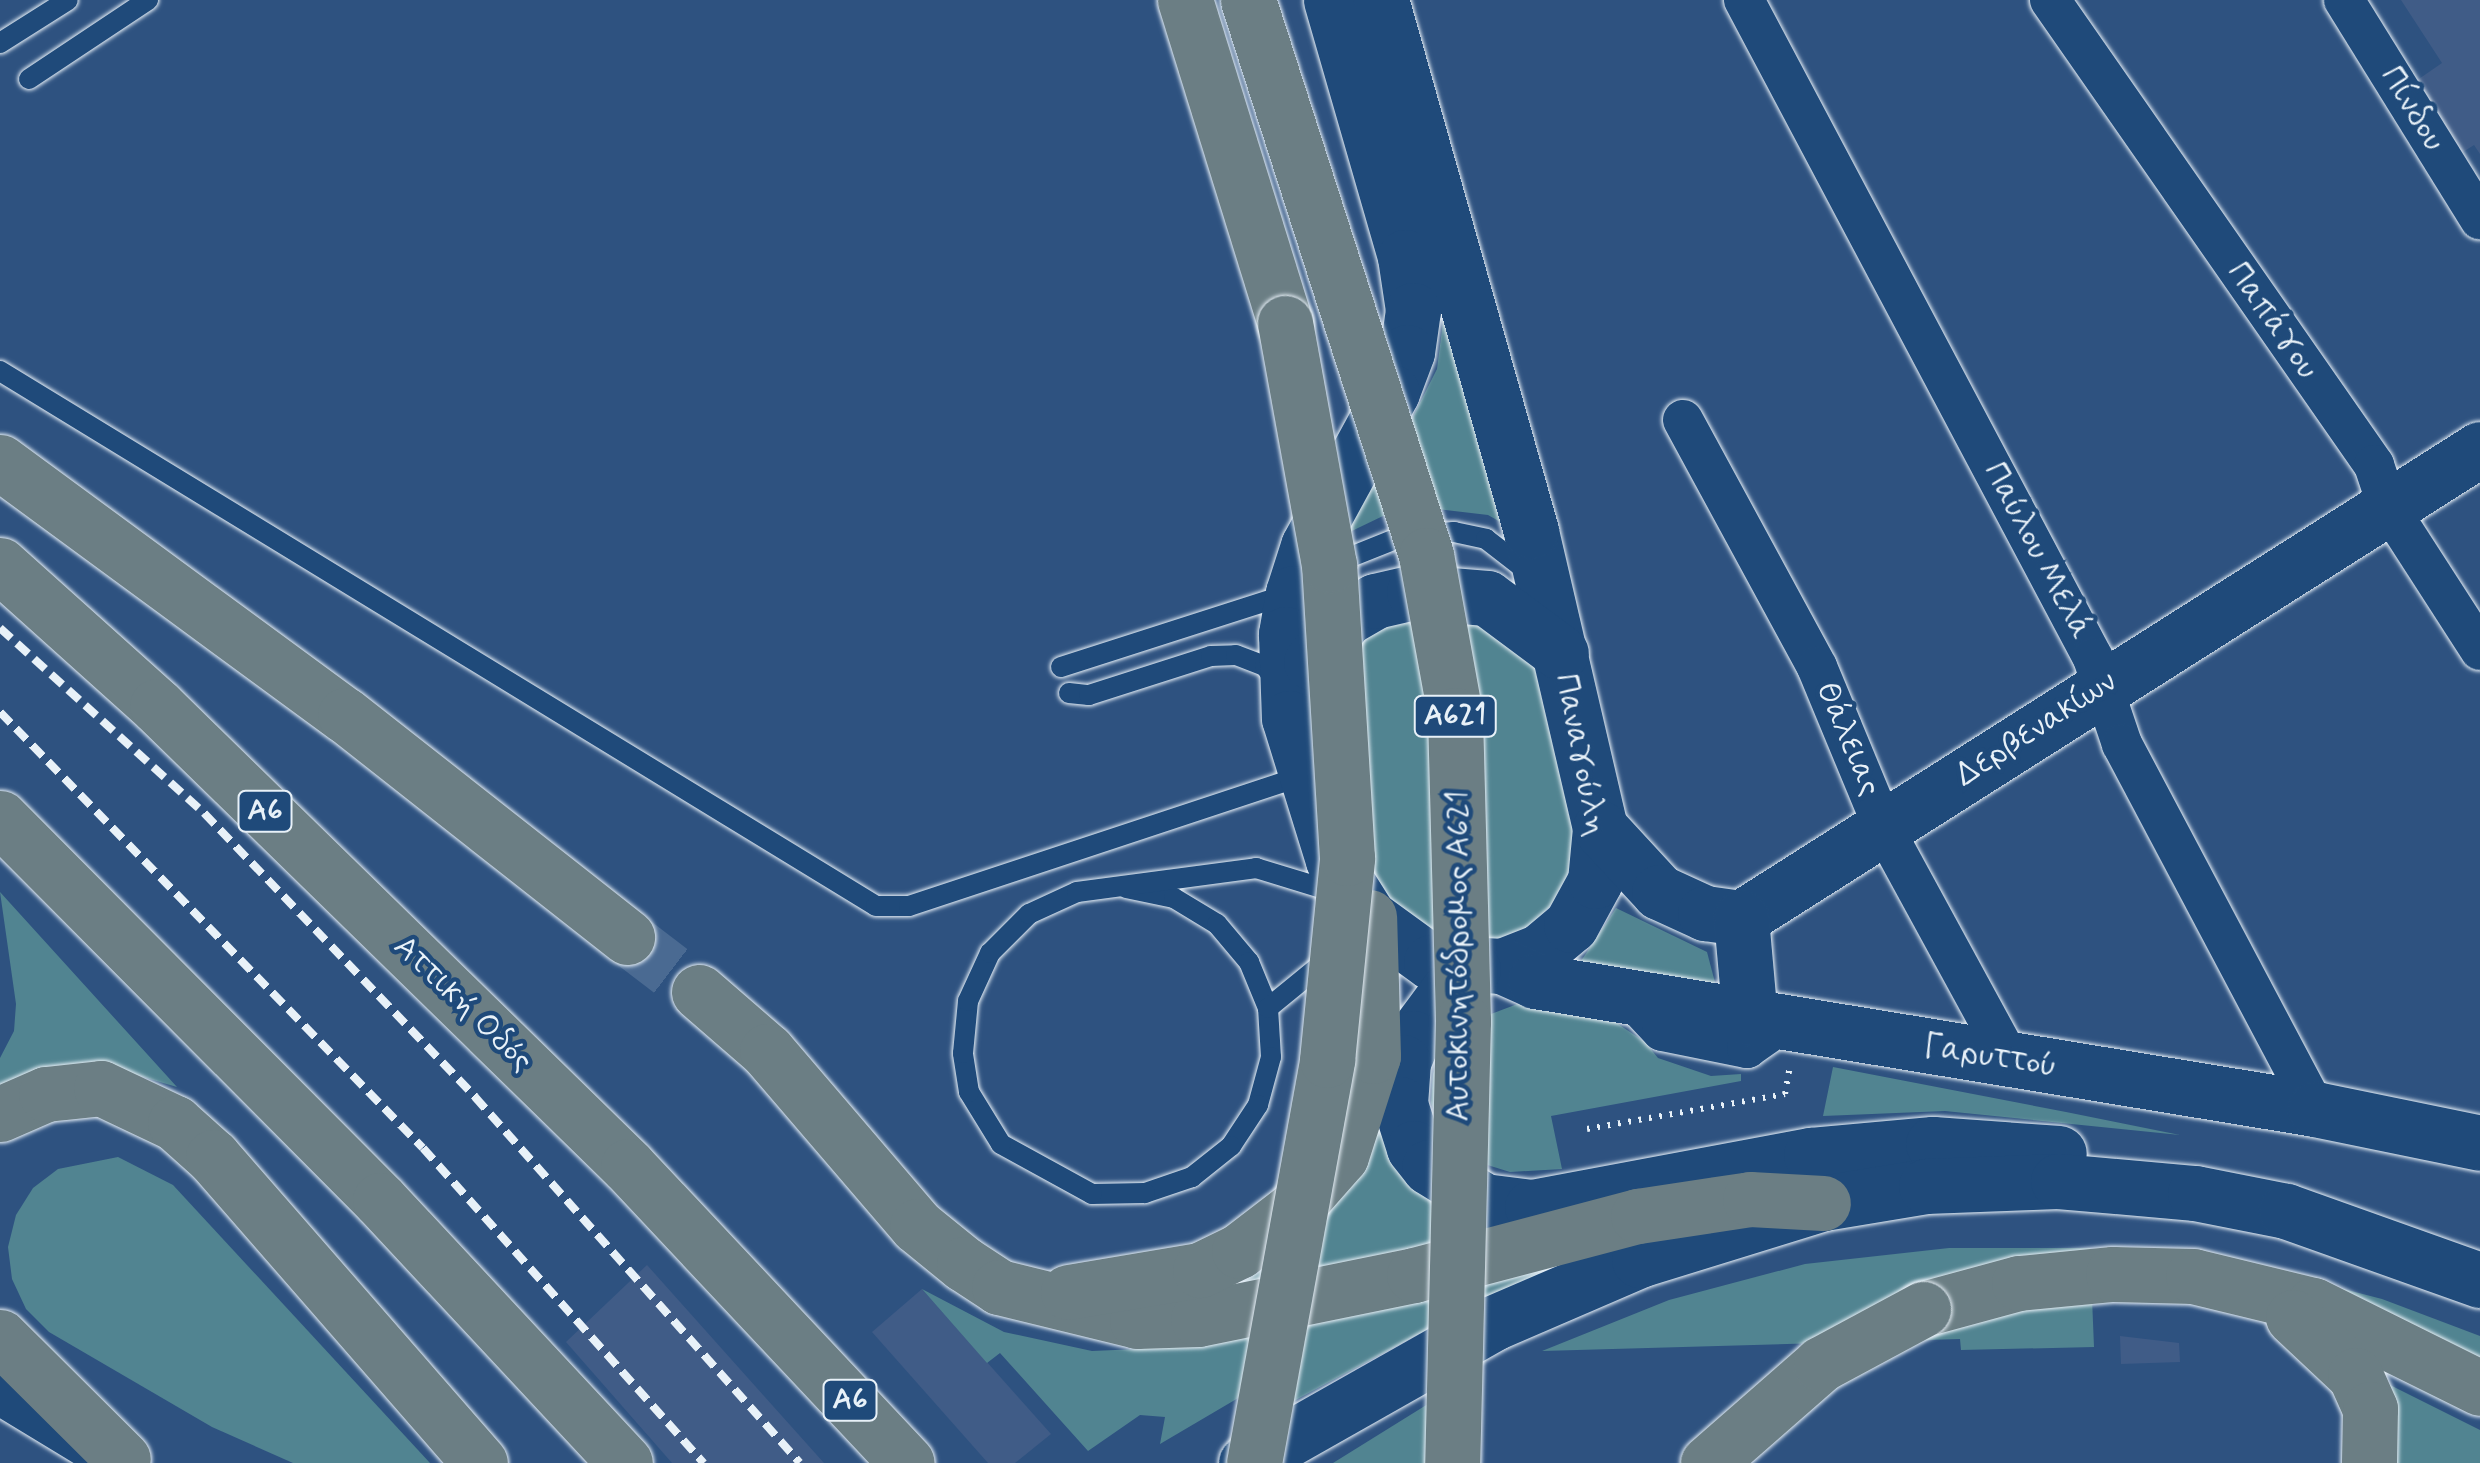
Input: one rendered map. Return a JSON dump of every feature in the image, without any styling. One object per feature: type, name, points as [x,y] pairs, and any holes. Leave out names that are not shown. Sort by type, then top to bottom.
[{"type":"highway","points":[[1184,0],[1285,323],[1311,438],[1329,564],[1346,858],[1327,1060],[1254,1463]]},
{"type":"highway","name":"Αυτοκινητόδρομος Α621","points":[[1248,0],[1426,555],[1455,716],[1463,1021],[1452,1463]]},
{"type":"highway","points":[[0,462],[345,716],[628,937]]},
{"type":"highway","name":"Αττική Οδός","points":[[0,565],[157,706],[439,981],[794,1338],[907,1463]]},
{"type":"highway","points":[[0,818],[380,1200],[625,1463]]},
{"type":"highway","points":[[1030,1297],[1200,1270],[1239,1252],[1295,1208],[1341,1156],[1366,1092],[1375,1024],[1362,909]]},
{"type":"highway","points":[[699,992],[767,1051],[916,1226],[999,1287],[1138,1321],[1198,1319],[1414,1275],[1638,1216],[1750,1199],[1822,1203]]},
{"type":"highway","points":[[0,1114],[46,1094],[101,1088],[175,1123],[213,1156],[480,1463]]},
{"type":"highway","points":[[0,1154],[60,1116],[111,1110],[175,1123]]},
{"type":"highway","points":[[1708,1463],[1772,1402],[1879,1329],[1973,1294],[2085,1276],[2193,1276],[2313,1305],[2480,1388]]},
{"type":"highway","points":[[2238,1286],[2306,1326],[2356,1375],[2370,1409],[2369,1463]]},
{"type":"highway","points":[[0,1337],[112,1462]]},
{"type":"highway","points":[[794,1338],[945,1463]]},
{"type":"highway","points":[[0,1389],[112,1462]]},
{"type":"main road","points":[[1332,0],[1404,257],[1413,310],[1408,352],[1392,392],[1308,546],[1293,592],[1286,634],[1289,718],[1333,860],[1362,909],[1412,954],[1487,968]]},
{"type":"main road","name":"Παναγούλη","points":[[1381,0],[1547,594],[1600,828],[1595,881],[1571,925],[1540,951],[1487,968],[1447,992],[1413,1038],[1403,1062],[1400,1104],[1414,1148],[1429,1168],[1484,1200],[1532,1206],[1811,1155],[1934,1144],[2106,1158],[2195,1193]]},
{"type":"main road","name":"Δερβενακίων","points":[[1740,918],[2480,449]]},
{"type":"main road","points":[[1289,718],[1318,647],[1375,600],[1450,591],[1487,598],[1560,653]]},
{"type":"main road","points":[[1600,828],[1659,892],[1705,914],[1740,918],[1776,1023]]},
{"type":"main road","name":"Γαρυττού","points":[[1487,968],[1535,981],[1776,1023],[2316,1109],[2480,1143]]},
{"type":"main road","points":[[1246,1463],[1493,1324],[1639,1260],[1822,1203],[1926,1186],[2058,1181],[2195,1193],[2286,1211],[2480,1280]]},
{"type":"street","name":"Παύλου Μελά","points":[[1744,0],[2102,686],[2122,744],[2316,1109]]},
{"type":"street","name":"Παπάγου","points":[[2050,0],[2374,465],[2388,507],[2480,650]]},
{"type":"street","name":"Πίνδου","points":[[2344,0],[2480,219]]},
{"type":"street","name":"Θάλειας","points":[[1683,420],[1817,667],[1884,829],[2010,1060]]},
{"type":"lane","points":[[0,43],[68,0]]},
{"type":"lane","points":[[30,79],[148,0]]},
{"type":"lane","points":[[0,372],[876,906],[909,906],[1306,774]]},
{"type":"lane","points":[[1061,667],[1293,592],[1364,547],[1454,532],[1486,539],[1518,561],[1547,594]]},
{"type":"lane","points":[[1069,693],[1089,695],[1210,656],[1236,655],[1265,666],[1289,718]]},
{"type":"lane","points":[[1126,888],[1174,898],[1217,924],[1250,962],[1268,1008],[1271,1057],[1258,1106],[1230,1146],[1192,1177],[1145,1193],[1092,1194],[1002,1144],[969,1092],[963,1052],[968,1001],[990,952],[1030,914],[1077,892],[1256,868],[1362,909],[1326,962],[1268,1008]]},
{"type":"path","points":[[1588,1130],[1785,1094],[1776,1023]]},
{"type":"shaded area","points":[[2401,0],[2480,0],[2480,154],[2474,145],[2460,154],[2413,83],[2442,63]]},
{"type":"shaded area","points":[[647,1265],[824,1463],[672,1463],[566,1342]]},
{"type":"shaded area","points":[[922,1289],[1051,1434],[1015,1463],[988,1463],[872,1332]]},
{"type":"shaded area","points":[[2120,1336],[2179,1343],[2180,1362],[2121,1364]]},
{"type":"green space","points":[[1446,299],[1513,529],[1488,515],[1437,509],[1383,516],[1333,540],[1388,466],[1437,369]]},
{"type":"green space","points":[[1398,611],[1477,614],[1539,670],[1575,824],[1572,864],[1557,899],[1530,927],[1493,945],[1444,942],[1406,919],[1359,861],[1331,657]]},
{"type":"green space","points":[[0,892],[177,1087],[129,1073],[0,1090],[0,1058],[14,1031],[16,1004]]},
{"type":"green space","points":[[1616,908],[1707,952],[1718,994],[1581,961]]},
{"type":"green space","points":[[1533,998],[1597,1010],[1645,1042],[1658,1058],[1711,1076],[1741,1074],[1741,1081],[1551,1116],[1562,1169],[1510,1172],[1481,1163],[1442,1128],[1431,1103],[1433,1074],[1444,1048],[1470,1022]]},
{"type":"green space","points":[[1833,1067],[2180,1135],[1945,1111],[1823,1116]]},
{"type":"green space","points":[[1389,1080],[1520,1241],[1236,1286],[1262,1270]]},
{"type":"green space","points":[[118,1157],[173,1185],[430,1463],[293,1463],[212,1427],[49,1332],[26,1309],[12,1279],[8,1247],[16,1215],[33,1188],[58,1169]]},
{"type":"green space","points":[[1949,1248],[2090,1248],[2094,1347],[1961,1350],[1960,1339],[1542,1351],[1669,1300],[1805,1264]]},
{"type":"green space","points":[[1595,1258],[1460,1312],[1249,1425],[1245,1394],[1160,1444],[1165,1417],[1140,1415],[1088,1451],[1000,1353],[987,1363],[922,1289],[1004,1332],[1092,1351],[1138,1349]]},
{"type":"green space","points":[[2289,1275],[2382,1299],[2480,1336],[2480,1379]]},
{"type":"green space","points":[[2370,1375],[2480,1430],[2480,1463],[2390,1463]]},
{"type":"green space","points":[[1444,1394],[1442,1463],[1333,1463]]},
{"type":"tunnel","points":[[627,937],[699,992]]},
{"type":"railway","points":[[0,628],[204,813],[475,1097],[800,1463]]},
{"type":"railway","points":[[0,712],[423,1148],[704,1463]]}]
